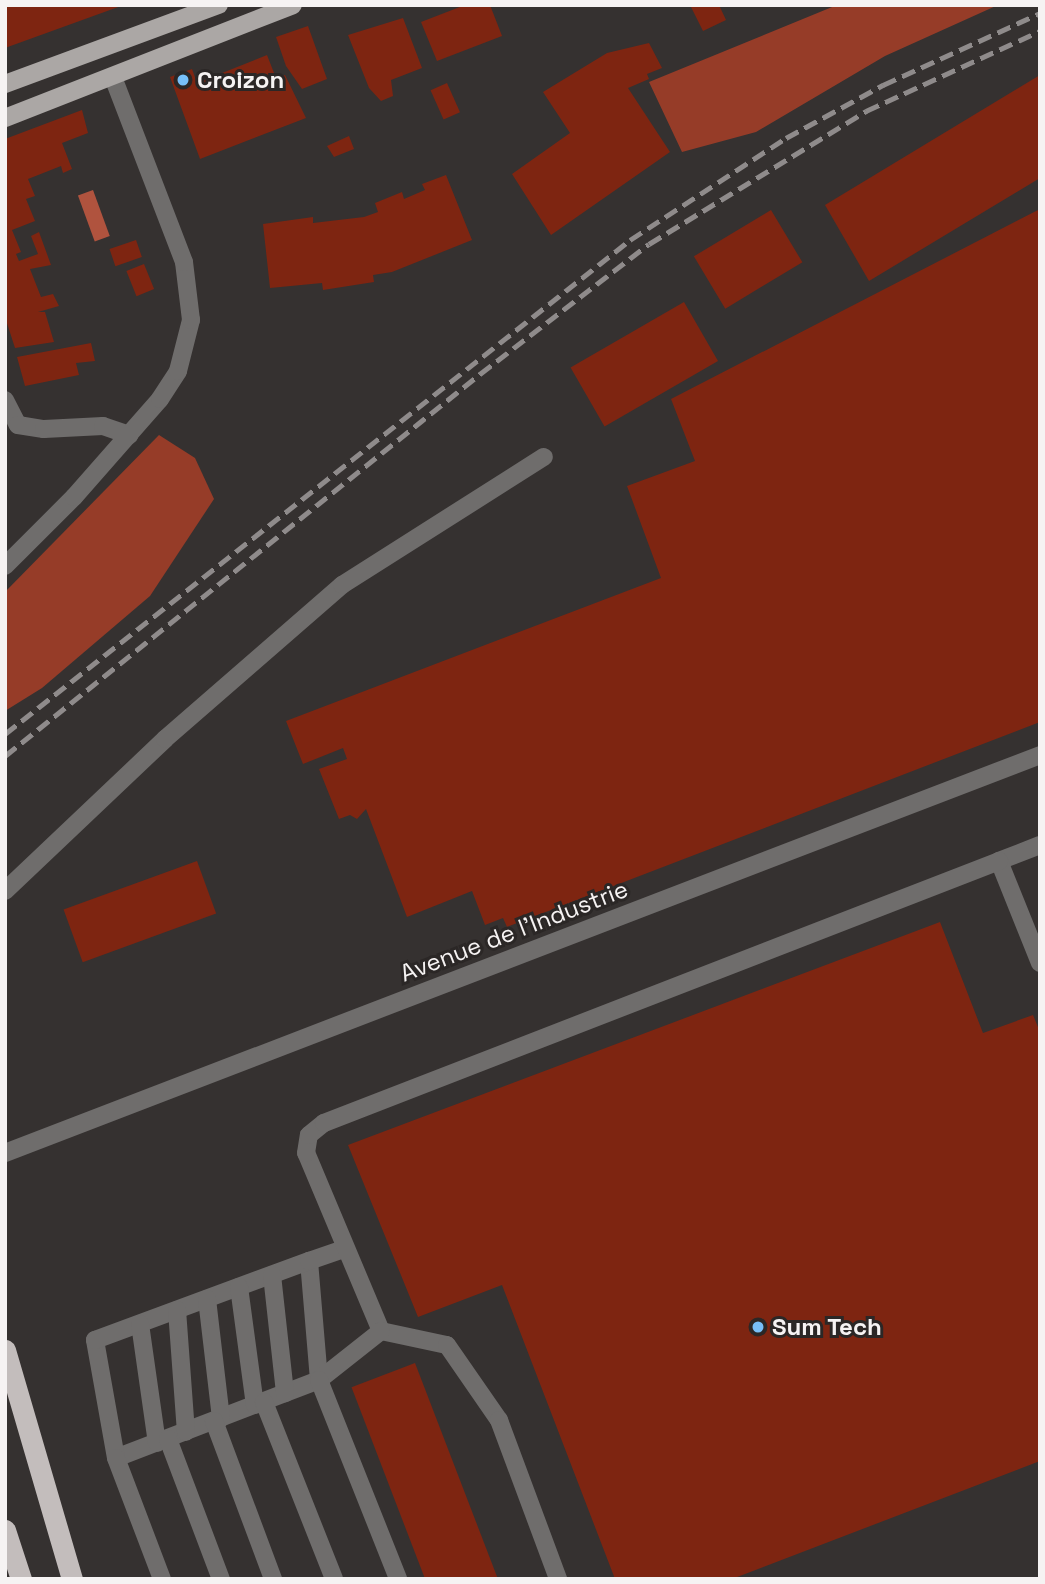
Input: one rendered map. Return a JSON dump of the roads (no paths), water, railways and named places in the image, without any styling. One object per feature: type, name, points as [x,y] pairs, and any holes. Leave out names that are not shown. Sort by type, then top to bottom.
[{"type":"highway","points":[[5,1350],[71,1577]]},
{"type":"highway","points":[[5,1530],[21,1579]]},
{"type":"main road","points":[[5,84],[219,5]]},
{"type":"main road","points":[[5,118],[293,5]]},
{"type":"street","points":[[5,566],[129,435],[178,371],[191,320],[184,262],[113,77]]},
{"type":"street","points":[[5,400],[18,425],[44,429],[103,426],[129,435]]},
{"type":"street","points":[[5,891],[165,739],[342,585],[544,457]]},
{"type":"street","name":"Avenue de l'Industrie","points":[[5,1153],[1040,755]]},
{"type":"street","points":[[381,1331],[344,1249],[306,1153],[309,1135],[324,1123],[1040,845]]},
{"type":"street","points":[[999,861],[1040,964]]},
{"type":"street","points":[[162,1579],[116,1458],[96,1340],[344,1249]]},
{"type":"street","points":[[309,1261],[318,1380],[398,1579]]},
{"type":"street","points":[[272,1275],[285,1393]]},
{"type":"street","points":[[239,1287],[259,1403],[334,1579]]},
{"type":"street","points":[[207,1298],[218,1420],[273,1579]]},
{"type":"street","points":[[177,1310],[186,1432]]},
{"type":"street","points":[[139,1324],[162,1441],[221,1579]]},
{"type":"street","points":[[116,1458],[318,1380],[381,1331],[447,1345],[499,1420],[558,1579]]},
{"type":"railway","points":[[5,734],[630,240],[786,138],[883,85],[1040,13]]},
{"type":"railway","points":[[5,756],[480,374],[649,244],[866,111],[1040,31]]},
{"type":"place","name":"Croizon","points":[[183,80]]},
{"type":"place","name":"Sum Tech","points":[[758,1327]]}]
